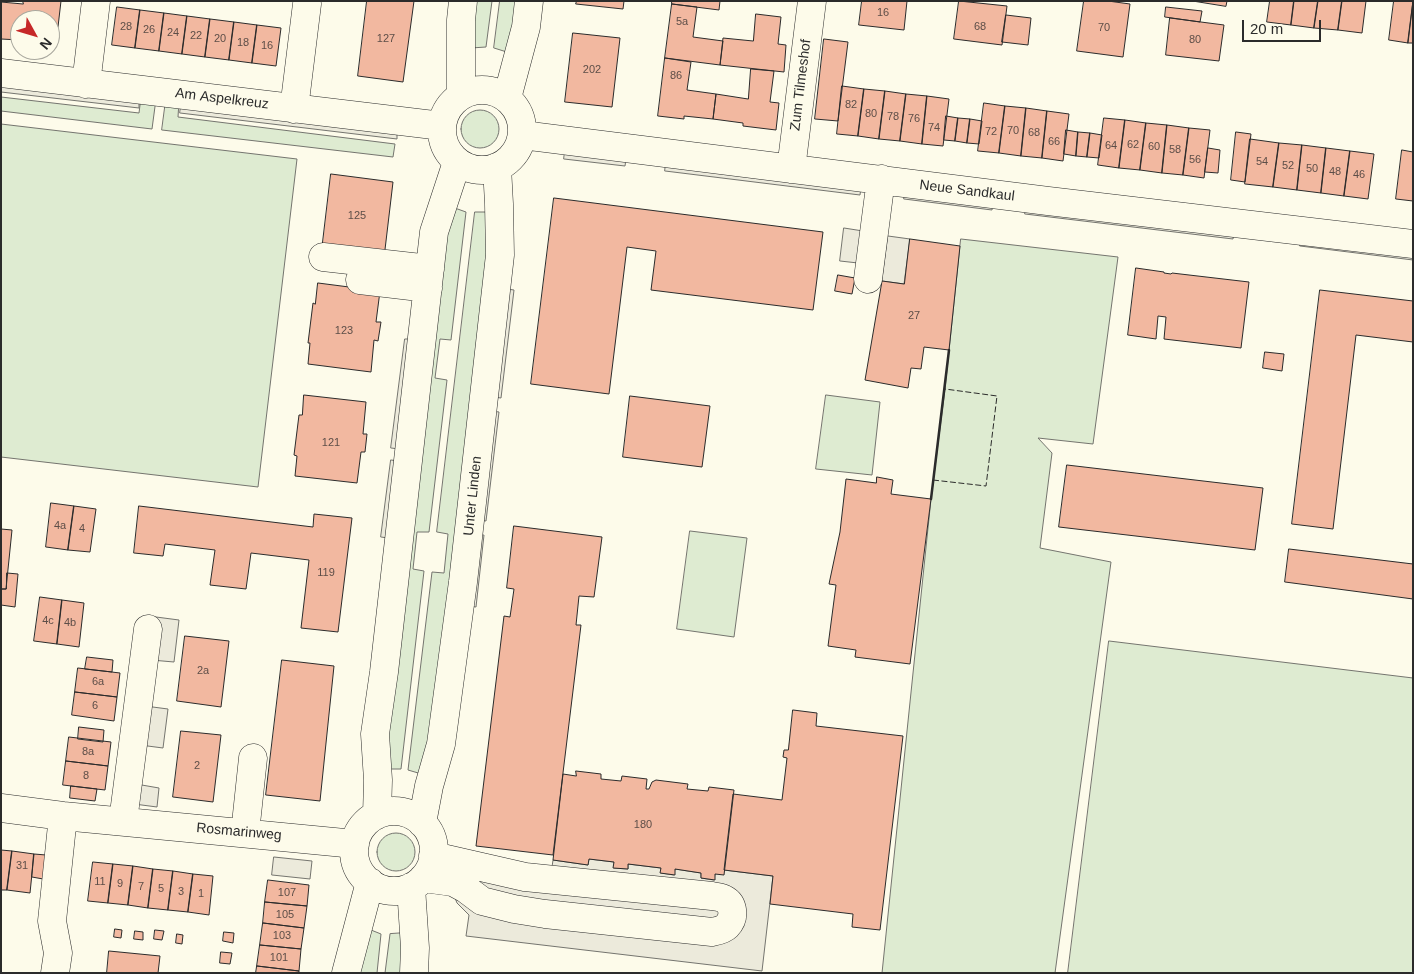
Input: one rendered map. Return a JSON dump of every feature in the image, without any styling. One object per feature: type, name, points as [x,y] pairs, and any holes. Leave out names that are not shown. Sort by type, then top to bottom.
[{"type":"street","points":[[86,84],[96,1]]},
{"type":"street","points":[[461,95],[461,20],[463,1]]},
{"type":"street","points":[[507,98],[526,27],[529,1]]},
{"type":"street","name":"Zum Tilmeshof","points":[[791,169],[812,1]]},
{"type":"street","points":[[294,109],[307,4]]},
{"type":"street","name":"Am Aspelkreuz","points":[[1,73],[442,126]]},
{"type":"street","points":[[472,90],[496,92],[507,98],[520,115],[522,135],[514,155],[496,168],[486,170],[476,170],[457,162],[445,146],[442,136],[445,114],[452,103],[461,95],[472,90]]},
{"type":"street","name":"Neue Sandkaul","points":[[522,135],[1077,205],[1413,244]]},
{"type":"street","points":[[377,815],[378,780],[375,734],[384,672],[434,232],[457,162]]},
{"type":"street","name":"Unter Linden","points":[[422,822],[429,786],[441,744],[463,582],[500,255],[496,168]]},
{"type":"street","points":[[868,279],[881,180]]},
{"type":"street","points":[[325,266],[429,278]]},
{"type":"street","points":[[123,821],[148,629]]},
{"type":"street","points":[[245,833],[253,758]]},
{"type":"street","name":"Rosmarinweg","points":[[1,808],[64,816],[355,844]]},
{"type":"street","points":[[414,973],[423,874],[431,838],[422,822],[412,815],[388,811],[366,822],[359,832],[355,844],[354,855],[357,866],[362,875],[379,888],[401,890],[423,874],[525,877],[712,896],[724,899],[730,904],[732,910],[731,920],[726,927],[712,932],[545,914],[482,901],[453,882],[423,874]]},
{"type":"street","points":[[56,973],[58,953],[52,921],[64,816]]},
{"type":"street","points":[[346,973],[370,882]]},
{"type":"green space","points":[[471,1],[492,1],[486,47],[471,48]]},
{"type":"green space","points":[[500,1],[521,1],[510,53],[494,48]]},
{"type":"green space","points":[[1,97],[139,113],[141,97],[156,99],[152,129],[1,111]]},
{"type":"green space","points":[[166,100],[179,101],[178,117],[395,144],[393,157],[162,130]]},
{"type":"green space","points":[[480,110],[487,111],[493,116],[498,122],[498,136],[493,142],[487,147],[480,148],[473,147],[467,142],[462,136],[461,129],[462,122],[467,116],[473,111]]},
{"type":"green space","points":[[1,124],[297,159],[258,487],[1,457]]},
{"type":"green space","points":[[452,207],[466,212],[451,340],[440,339],[435,378],[447,380],[429,532],[417,532],[413,569],[424,571],[401,769],[385,769],[383,749],[443,243]]},
{"type":"green space","points":[[475,212],[492,212],[494,232],[425,775],[408,770],[432,572],[444,573],[448,534],[437,532]]},
{"type":"green space","points":[[961,239],[1118,257],[1093,444],[1038,438],[1052,453],[1040,548],[1111,562],[1055,973],[882,973],[931,499]]},
{"type":"green space","points":[[826,395],[880,402],[872,475],[816,469]]},
{"type":"green space","points":[[690,531],[747,538],[734,637],[677,629]]},
{"type":"green space","points":[[1109,641],[1413,678],[1413,973],[1068,973]]},
{"type":"green space","points":[[396,833],[403,834],[409,839],[414,845],[414,859],[409,865],[403,870],[396,871],[389,870],[383,865],[378,859],[377,852],[378,845],[383,839],[389,834]]},
{"type":"green space","points":[[366,928],[381,934],[377,973],[356,973]]},
{"type":"green space","points":[[405,933],[406,973],[385,973],[390,934]]},
{"type":"shaded area","points":[[1,84],[139,100],[139,108],[1,92]]},
{"type":"shaded area","points":[[181,106],[397,131],[397,139],[180,113]]},
{"type":"shaded area","points":[[565,151],[626,159],[625,166],[564,159]]},
{"type":"shaded area","points":[[666,163],[861,187],[860,195],[665,171]]},
{"type":"shaded area","points":[[905,192],[993,202],[992,210],[904,199]]},
{"type":"shaded area","points":[[1026,206],[1234,231],[1233,239],[1025,214]]},
{"type":"shaded area","points":[[844,228],[863,231],[858,263],[840,261]]},
{"type":"shaded area","points":[[888,236],[910,239],[904,284],[882,281]]},
{"type":"shaded area","points":[[1300,239],[1413,252],[1413,260],[1300,246]]},
{"type":"shaded area","points":[[507,289],[514,290],[501,398],[494,397]]},
{"type":"shaded area","points":[[405,339],[412,339],[399,449],[391,448]]},
{"type":"shaded area","points":[[492,411],[499,412],[486,521],[479,520]]},
{"type":"shaded area","points":[[391,460],[398,461],[388,538],[381,537]]},
{"type":"shaded area","points":[[477,535],[484,535],[476,607],[468,606]]},
{"type":"shaded area","points":[[156,617],[179,620],[174,662],[151,660]]},
{"type":"shaded area","points":[[145,706],[168,709],[163,748],[140,745]]},
{"type":"shaded area","points":[[136,784],[159,788],[157,807],[134,804]]},
{"type":"shaded area","points":[[274,857],[312,861],[310,879],[272,875]]},
{"type":"shaded area","points":[[471,858],[552,867],[553,860],[588,865],[589,859],[614,862],[614,868],[628,869],[628,864],[661,868],[661,873],[674,875],[675,869],[701,873],[701,878],[714,880],[715,874],[724,870],[773,876],[762,971],[466,936],[469,915],[457,903],[455,898]]},
{"type":"building","points":[[23,1],[61,1],[60,10],[10,10],[10,39],[1,39],[1,2],[23,4]]},
{"type":"building","points":[[367,1],[414,1],[403,82],[358,76]]},
{"type":"building","points":[[577,1],[624,1],[623,9],[576,4]]},
{"type":"building","points":[[672,1],[720,1],[719,10],[672,4]]},
{"type":"building","points":[[862,1],[907,1],[904,30],[859,25]]},
{"type":"building","points":[[959,1],[1007,6],[1002,45],[954,39]]},
{"type":"building","points":[[1084,1],[1108,1],[1130,4],[1123,57],[1077,51]]},
{"type":"building","points":[[1193,1],[1227,1],[1226,6]]},
{"type":"building","points":[[1270,1],[1294,1],[1291,25],[1267,22]]},
{"type":"building","points":[[1294,1],[1318,1],[1314,28],[1291,25]]},
{"type":"building","points":[[1318,1],[1342,1],[1338,30],[1314,28]]},
{"type":"building","points":[[1342,1],[1366,1],[1362,33],[1338,30]]},
{"type":"building","points":[[1394,1],[1413,1],[1408,43],[1389,40]]},
{"type":"building","points":[[1413,1],[1413,43],[1408,43]]},
{"type":"building","points":[[672,4],[697,7],[693,37],[723,41],[720,65],[665,58]]},
{"type":"building","points":[[117,7],[140,10],[135,48],[112,45]]},
{"type":"building","points":[[1166,7],[1202,11],[1200,22],[1165,17]]},
{"type":"building","points":[[140,10],[164,13],[159,51],[135,48]]},
{"type":"building","points":[[164,13],[187,16],[182,54],[159,51]]},
{"type":"building","points":[[756,14],[781,17],[778,44],[786,45],[784,72],[720,65],[723,38],[753,41]]},
{"type":"building","points":[[1006,15],[1031,18],[1028,45],[1002,42]]},
{"type":"building","points":[[187,16],[210,19],[205,57],[182,54]]},
{"type":"building","points":[[1170,18],[1224,25],[1219,61],[1166,55]]},
{"type":"building","points":[[210,19],[234,22],[229,60],[205,57]]},
{"type":"building","points":[[234,22],[257,25],[252,63],[229,60]]},
{"type":"building","points":[[257,25],[281,28],[276,66],[252,63]]},
{"type":"building","points":[[573,33],[620,38],[612,107],[565,102]]},
{"type":"building","points":[[824,39],[848,42],[838,121],[815,119]]},
{"type":"building","points":[[665,58],[691,62],[687,90],[716,94],[713,119],[684,116],[684,119],[658,116]]},
{"type":"building","points":[[751,69],[774,71],[770,102],[779,103],[776,130],[743,126],[743,123],[713,119],[716,94],[748,99]]},
{"type":"building","points":[[842,86],[864,89],[858,136],[837,134]]},
{"type":"building","points":[[864,89],[885,91],[879,139],[858,136]]},
{"type":"building","points":[[885,91],[906,94],[900,141],[879,139]]},
{"type":"building","points":[[906,94],[927,96],[922,144],[900,141]]},
{"type":"building","points":[[927,96],[949,99],[943,146],[922,144]]},
{"type":"building","points":[[984,103],[1005,106],[999,153],[978,151]]},
{"type":"building","points":[[1005,106],[1026,108],[1021,156],[999,153]]},
{"type":"building","points":[[1026,108],[1047,111],[1042,158],[1021,156]]},
{"type":"building","points":[[1047,111],[1069,114],[1063,161],[1042,158]]},
{"type":"building","points":[[946,116],[958,118],[955,141],[944,140]]},
{"type":"building","points":[[958,118],[970,119],[967,143],[955,141]]},
{"type":"building","points":[[1104,118],[1125,120],[1119,168],[1098,165]]},
{"type":"building","points":[[970,119],[982,121],[979,144],[967,143]]},
{"type":"building","points":[[1125,120],[1146,123],[1140,170],[1119,168]]},
{"type":"building","points":[[1146,123],[1167,125],[1162,173],[1140,170]]},
{"type":"building","points":[[1167,125],[1189,128],[1183,175],[1162,173]]},
{"type":"building","points":[[1189,128],[1210,130],[1204,178],[1183,175]]},
{"type":"building","points":[[1066,130],[1078,132],[1076,156],[1064,154]]},
{"type":"building","points":[[1078,132],[1090,133],[1087,157],[1076,156]]},
{"type":"building","points":[[1236,132],[1251,134],[1245,182],[1231,180]]},
{"type":"building","points":[[1090,133],[1102,135],[1099,158],[1087,157]]},
{"type":"building","points":[[1250,139],[1279,143],[1273,187],[1245,184]]},
{"type":"building","points":[[1279,143],[1302,145],[1297,190],[1273,187]]},
{"type":"building","points":[[1302,145],[1326,148],[1321,193],[1297,190]]},
{"type":"building","points":[[1208,148],[1220,150],[1218,173],[1205,172]]},
{"type":"building","points":[[1326,148],[1350,151],[1344,196],[1321,193]]},
{"type":"building","points":[[1402,150],[1413,152],[1413,201],[1396,199]]},
{"type":"building","points":[[1350,151],[1374,154],[1368,199],[1344,196]]},
{"type":"building","points":[[331,174],[393,182],[384,258],[322,250]]},
{"type":"building","points":[[554,198],[823,232],[813,310],[651,290],[656,251],[627,247],[609,394],[531,384]]},
{"type":"building","points":[[910,239],[960,246],[949,350],[924,347],[921,369],[911,368],[908,388],[865,380],[882,281],[904,284]]},
{"type":"building","points":[[1136,268],[1171,274],[1249,282],[1241,348],[1164,339],[1166,317],[1158,316],[1156,339],[1128,335]]},
{"type":"building","points":[[838,275],[855,278],[852,294],[835,291]]},
{"type":"building","points":[[318,283],[380,291],[376,322],[381,322],[378,341],[374,340],[371,372],[308,364],[310,343],[308,343],[313,303],[315,304]]},
{"type":"building","points":[[1320,290],[1413,301],[1413,342],[1356,335],[1333,529],[1292,524]]},
{"type":"building","points":[[1265,352],[1284,354],[1282,371],[1263,368]]},
{"type":"building","points":[[304,395],[366,402],[363,434],[367,434],[365,452],[361,452],[357,483],[295,476],[297,456],[294,455],[299,415],[302,415]]},
{"type":"building","points":[[630,396],[710,406],[702,467],[623,457]]},
{"type":"building","points":[[1067,465],[1263,488],[1255,550],[1059,527]]},
{"type":"building","points":[[877,477],[893,480],[891,494],[931,499],[910,664],[855,657],[856,650],[828,646],[836,585],[829,584],[840,532],[846,479],[876,483]]},
{"type":"building","points":[[51,503],[74,506],[68,550],[46,547]]},
{"type":"building","points":[[74,506],[96,509],[90,552],[68,550]]},
{"type":"building","points":[[139,506],[313,527],[314,514],[352,518],[338,632],[301,628],[309,560],[251,553],[246,589],[210,585],[215,550],[165,544],[163,556],[134,553]]},
{"type":"building","points":[[514,526],[602,537],[594,597],[579,596],[576,625],[581,625],[553,855],[476,846],[504,616],[510,617],[514,589],[507,588]]},
{"type":"building","points":[[1,529],[12,530],[6,589],[1,589]]},
{"type":"building","points":[[1289,549],[1413,564],[1413,599],[1285,582]]},
{"type":"building","points":[[7,573],[18,574],[15,607],[1,605],[1,589],[6,589]]},
{"type":"building","points":[[40,597],[62,600],[57,644],[34,641]]},
{"type":"building","points":[[62,600],[84,603],[79,647],[57,644]]},
{"type":"building","points":[[185,636],[229,641],[221,707],[177,701]]},
{"type":"building","points":[[87,657],[113,660],[112,672],[85,669]]},
{"type":"building","points":[[282,660],[334,666],[320,801],[266,795]]},
{"type":"building","points":[[78,668],[120,673],[117,697],[75,692]]},
{"type":"building","points":[[75,692],[117,697],[114,721],[72,715]]},
{"type":"building","points":[[793,710],[817,713],[816,726],[903,736],[880,930],[852,927],[853,914],[770,904],[773,876],[724,870],[733,794],[782,800],[787,758],[783,757],[784,750],[788,750]]},
{"type":"building","points":[[79,727],[104,730],[103,742],[78,739]]},
{"type":"building","points":[[181,731],[221,735],[213,802],[173,797]]},
{"type":"building","points":[[69,737],[111,742],[108,766],[66,761]]},
{"type":"building","points":[[66,761],[108,766],[105,790],[63,785]]},
{"type":"building","points":[[576,771],[601,774],[601,779],[621,781],[622,776],[647,779],[646,789],[649,789],[652,782],[656,780],[688,784],[687,789],[708,791],[709,787],[734,790],[724,875],[715,874],[715,880],[701,878],[701,873],[675,869],[675,875],[660,873],[661,868],[628,864],[628,869],[613,868],[614,862],[589,859],[588,865],[553,860],[563,774],[576,776]]},
{"type":"building","points":[[71,786],[97,789],[95,801],[70,798]]},
{"type":"building","points":[[1,850],[12,851],[7,890],[1,890]]},
{"type":"building","points":[[12,851],[34,854],[30,893],[7,890]]},
{"type":"building","points":[[34,854],[46,855],[43,879],[32,877]]},
{"type":"building","points":[[93,862],[113,864],[108,903],[88,901]]},
{"type":"building","points":[[113,864],[133,866],[128,905],[108,903]]},
{"type":"building","points":[[133,866],[153,869],[148,908],[128,905]]},
{"type":"building","points":[[153,869],[173,871],[168,910],[148,908]]},
{"type":"building","points":[[173,871],[193,874],[188,912],[168,910]]},
{"type":"building","points":[[193,874],[213,876],[209,915],[188,912]]},
{"type":"building","points":[[268,880],[309,885],[307,906],[265,902]]},
{"type":"building","points":[[265,902],[307,906],[304,928],[263,923]]},
{"type":"building","points":[[263,923],[304,928],[301,949],[260,945]]},
{"type":"building","points":[[115,929],[122,930],[121,938],[114,937]]},
{"type":"building","points":[[155,930],[164,931],[162,940],[154,939]]},
{"type":"building","points":[[135,931],[143,932],[143,940],[134,939]]},
{"type":"building","points":[[224,932],[234,933],[233,943],[223,941]]},
{"type":"building","points":[[177,934],[183,935],[182,944],[176,943]]},
{"type":"building","points":[[260,945],[301,949],[299,971],[257,966]]},
{"type":"building","points":[[109,951],[160,956],[158,973],[107,973]]},
{"type":"building","points":[[221,952],[232,953],[230,964],[220,963]]},
{"type":"building","points":[[257,966],[299,971],[299,973],[256,973]]},
{"type":"fence","points":[[933,480],[986,486],[997,396],[945,389]]},
{"type":"wall","points":[[931,499],[949,350]]}]
